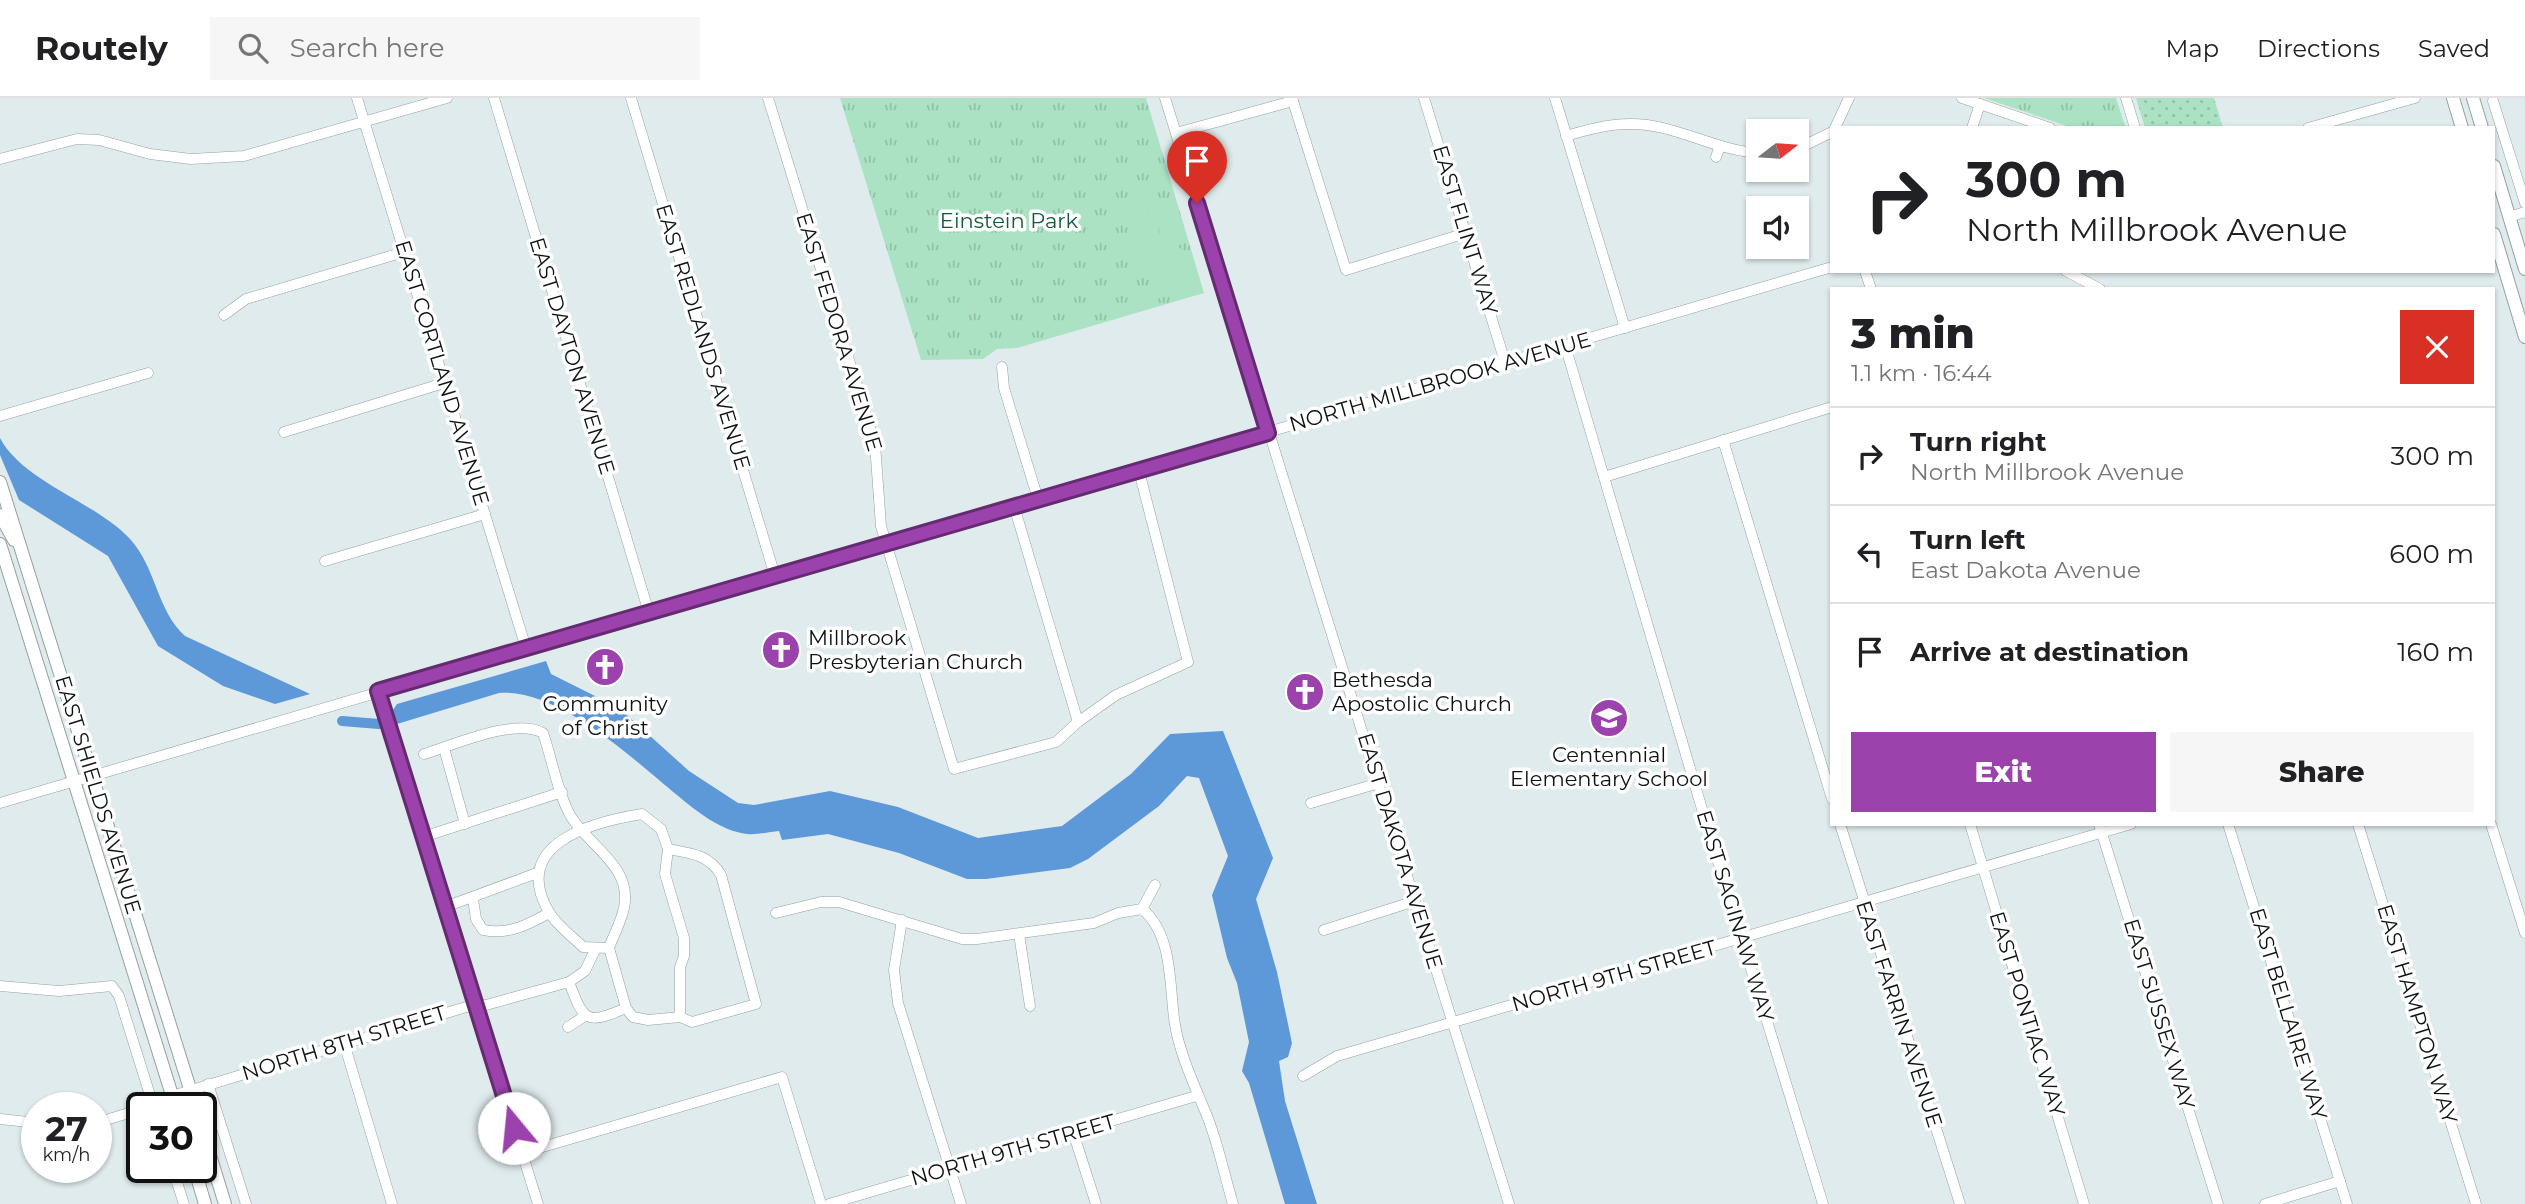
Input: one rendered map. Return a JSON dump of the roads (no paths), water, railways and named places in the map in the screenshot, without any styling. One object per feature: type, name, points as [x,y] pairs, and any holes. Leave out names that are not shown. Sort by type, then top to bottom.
[{"type":"main road","points":[[2453,98],[2461,126]]},
{"type":"main road","points":[[2473,98],[2481,126]]},
{"type":"main road","points":[[2495,169],[2525,269]]},
{"type":"main road","points":[[2495,237],[2525,337]]},
{"type":"main road","name":"EAST SHIELDS AVENUE","points":[[0,482],[190,1090]]},
{"type":"main road","points":[[0,515],[4,526],[20,548]]},
{"type":"main road","name":"EAST SHIELDS AVENUE","points":[[0,544],[171,1092]]},
{"type":"main road","points":[[217,1178],[225,1204]]},
{"type":"main road","points":[[199,1183],[205,1204]]},
{"type":"street","name":"EAST CORTLAND AVENUE","points":[[357,98],[526,648]]},
{"type":"street","points":[[0,159],[77,139],[99,140],[170,157],[224,158],[270,150],[447,98]]},
{"type":"street","name":"EAST DAYTON AVENUE","points":[[494,98],[649,613]]},
{"type":"street","name":"EAST REDLANDS AVENUE","points":[[631,98],[775,576]]},
{"type":"street","name":"EAST FEDORA AVENUE","points":[[768,98],[875,444],[878,503],[886,543],[954,769],[1056,742],[1078,722]]},
{"type":"street","name":"EAST DAKOTA AVENUE","points":[[1165,98],[1508,1204]]},
{"type":"street","name":"EAST FLINT WAY","points":[[1424,98],[1505,362]]},
{"type":"street","points":[[1555,98],[1626,328]]},
{"type":"street","points":[[1836,126],[1849,98]]},
{"type":"street","points":[[1962,98],[2044,126]]},
{"type":"street","points":[[2126,98],[2134,126]]},
{"type":"street","points":[[2315,126],[2414,98]]},
{"type":"street","points":[[1176,133],[1292,99],[1346,270],[1466,233]]},
{"type":"street","points":[[2493,101],[2525,203]]},
{"type":"street","points":[[1973,126],[1980,104]]},
{"type":"street","points":[[1566,136],[1599,126],[1640,124],[1662,127],[1720,146],[1746,151]]},
{"type":"street","points":[[1810,144],[1830,133]]},
{"type":"street","points":[[1716,157],[1720,146]]},
{"type":"street","points":[[2509,217],[2525,212]]},
{"type":"street","points":[[224,315],[246,299],[404,253]]},
{"type":"street","name":"NORTH MILLBROOK AVENUE","points":[[0,803],[1830,268]]},
{"type":"street","points":[[2070,273],[2096,287]]},
{"type":"street","name":"EAST SAGINAW WAY","points":[[1565,345],[1823,1204]]},
{"type":"street","points":[[1002,367],[1004,388],[1038,499]]},
{"type":"street","points":[[0,416],[148,373]]},
{"type":"street","points":[[285,432],[444,383]]},
{"type":"street","points":[[1604,477],[1830,408]]},
{"type":"street","points":[[1723,440],[1830,792]]},
{"type":"street","points":[[1014,506],[1078,722],[1116,695],[1188,662],[1139,471]]},
{"type":"street","points":[[325,561],[485,514]]},
{"type":"street","points":[[378,691],[538,1204]]},
{"type":"street","points":[[424,754],[513,728],[532,726],[543,733],[569,813],[617,868],[626,895],[620,925],[609,948],[625,1008],[633,1017],[648,1020],[680,1017],[692,1022],[756,1004],[721,875],[714,863],[701,856],[668,849]]},
{"type":"street","points":[[444,748],[465,824]]},
{"type":"street","points":[[1311,803],[1379,783]]},
{"type":"street","points":[[423,837],[562,792]]},
{"type":"street","points":[[609,948],[583,947],[549,912],[538,887],[537,873],[545,857],[580,828],[642,814],[661,829],[668,849],[665,874],[684,938],[684,956],[680,967],[680,1017]]},
{"type":"street","name":"EAST FARRIN AVENUE","points":[[1841,826],[1959,1204]]},
{"type":"street","name":"EAST PONTIAC WAY","points":[[1971,826],[2084,1204]]},
{"type":"street","name":"NORTH 9TH STREET","points":[[1303,1076],[1337,1056],[1984,869],[2100,829],[2119,826]]},
{"type":"street","name":"EAST BELLAIRE WAY","points":[[2229,826],[2347,1204]]},
{"type":"street","name":"EAST HAMPTON WAY","points":[[2359,826],[2476,1204]]},
{"type":"street","points":[[2492,826],[2525,933]]},
{"type":"street","name":"EAST SUSSEX WAY","points":[[2100,829],[2218,1204]]},
{"type":"street","points":[[445,907],[473,899],[537,873]]},
{"type":"street","points":[[1143,909],[1154,885]]},
{"type":"street","points":[[473,899],[476,919],[483,930],[493,932],[522,928],[549,912]]},
{"type":"street","points":[[1324,930],[1415,901]]},
{"type":"street","points":[[776,914],[821,902],[839,902],[962,939],[1094,923],[1118,913],[1143,909]]},
{"type":"street","points":[[1143,909],[1151,916],[1161,939],[1175,1025],[1196,1096],[1209,1120],[1233,1204]]},
{"type":"street","points":[[902,920],[895,955],[895,986],[961,1204]]},
{"type":"street","points":[[1019,934],[1030,1006]]},
{"type":"street","points":[[596,948],[585,971],[569,982],[580,1013],[600,1019],[625,1008]]},
{"type":"street","name":"NORTH 8TH STREET","points":[[187,1092],[475,1004],[486,1005],[569,982]]},
{"type":"street","points":[[0,986],[59,991],[112,986],[118,996],[145,1092]]},
{"type":"street","points":[[568,1027],[585,1016]]},
{"type":"street","points":[[344,1043],[392,1204]]},
{"type":"street","points":[[522,1153],[782,1077],[821,1204]]},
{"type":"street","points":[[208,1084],[246,1204]]},
{"type":"street","name":"NORTH 9TH STREET","points":[[829,1204],[1196,1096]]},
{"type":"street","points":[[0,1119],[21,1121]]},
{"type":"street","points":[[1073,1132],[1096,1204]]},
{"type":"street","points":[[2265,1204],[2340,1181]]},
{"type":"street","points":[[177,1183],[184,1204]]},
{"type":"water","points":[[0,438],[25,467],[99,514],[130,539],[146,562],[168,614],[185,636],[310,694],[275,704],[223,686],[158,646],[108,556],[19,500],[0,455]]},
{"type":"water","points":[[546,661],[551,674],[619,708],[689,771],[738,803],[754,805],[830,791],[898,807],[978,838],[1062,826],[1131,774],[1170,734],[1223,731],[1273,858],[1256,899],[1277,972],[1292,1043],[1288,1057],[1279,1061],[1285,1101],[1317,1204],[1285,1204],[1249,1083],[1242,1071],[1249,1042],[1237,983],[1227,958],[1212,895],[1228,856],[1199,778],[1187,776],[1159,806],[1088,859],[1070,868],[967,879],[899,853],[828,834],[782,840],[779,831],[751,834],[728,829],[692,807],[594,729],[546,702],[522,694],[499,693],[397,724],[393,710],[397,704]]},
{"type":"waterway","points":[[342,721],[379,724]]},
{"type":"place","name":"Millbrook Presbyterian Church","points":[[781,650]]},
{"type":"place","name":"Community of Christ","points":[[605,667]]},
{"type":"place","name":"Bethesda Apostolic Church","points":[[1305,692]]},
{"type":"place","name":"Centennial Elementary School","points":[[1609,718]]},
{"type":"park label","name":"Einstein Park","points":[[1009,221]]}]
